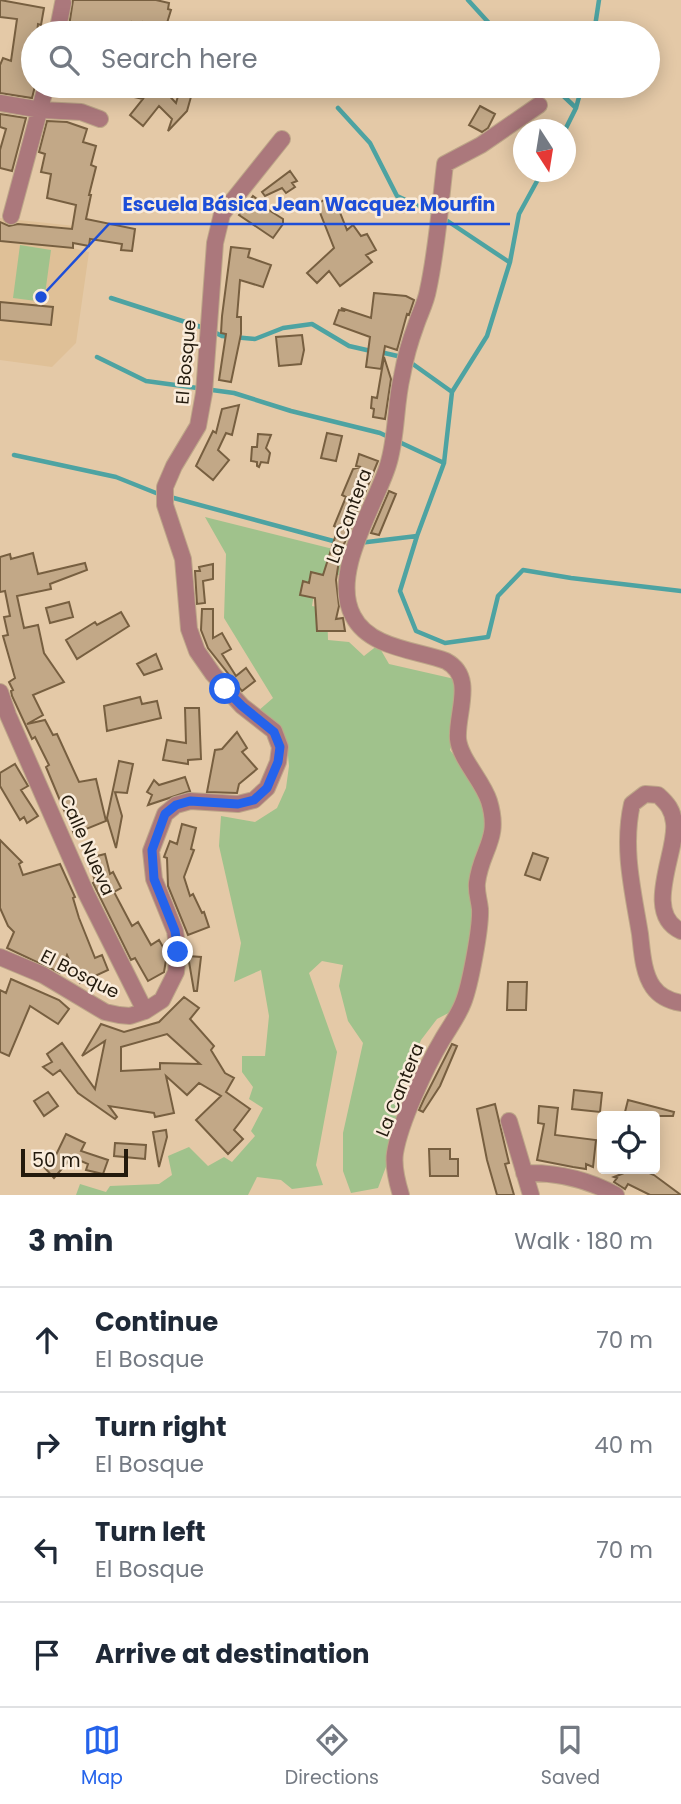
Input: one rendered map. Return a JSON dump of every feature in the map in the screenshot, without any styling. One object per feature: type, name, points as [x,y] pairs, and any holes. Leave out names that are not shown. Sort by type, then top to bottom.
[{"type":"street","points":[[59,21],[63,3]]},
{"type":"street","points":[[11,216],[44,98]]},
{"type":"street","points":[[0,103],[41,110],[81,112],[100,119]]},
{"type":"street","name":"La Cantera","points":[[401,1195],[395,1153],[427,1067],[464,1001],[479,928],[480,908],[476,891],[478,876],[492,840],[494,826],[489,799],[458,739],[463,688],[459,673],[454,665],[446,661],[375,638],[353,617],[346,586],[355,549],[389,464],[401,377],[415,326],[428,293],[445,164],[481,145],[539,105]]},
{"type":"street","name":"El Bosque","points":[[0,957],[43,975],[105,1012],[130,1016],[145,1011],[162,1000],[176,972],[178,952],[175,931],[154,879],[152,860],[154,842],[165,814],[176,805],[190,801],[238,804],[254,800],[267,788],[278,762],[280,747],[274,732],[242,706],[213,674],[197,651],[189,629],[183,559],[165,505],[164,487],[198,426],[204,393],[215,243],[222,214],[282,139]]},
{"type":"street","name":"Calle Nueva","points":[[0,692],[86,893],[145,1011]]},
{"type":"street","points":[[681,931],[675,928],[666,914],[663,892],[675,824],[669,806],[658,795],[645,794],[632,804],[628,829],[629,869],[644,964],[653,986],[670,1001],[681,1003]]},
{"type":"street","points":[[509,1121],[531,1195]]},
{"type":"street","points":[[524,1173],[546,1172],[573,1178],[616,1195]]},
{"type":"shaded area","points":[[0,218],[75,226],[73,248],[89,252],[76,343],[52,367],[0,360]]},
{"type":"green space","points":[[20,245],[51,250],[44,302],[13,298]]},
{"type":"green space","points":[[205,517],[329,548],[346,549],[339,575],[324,574],[316,582],[312,606],[327,609],[328,640],[349,642],[364,656],[378,645],[389,664],[459,680],[462,712],[450,750],[495,810],[478,880],[458,1008],[437,1019],[421,1040],[393,1115],[404,1119],[378,1188],[351,1193],[343,1171],[343,1133],[363,1043],[348,1021],[339,986],[343,965],[322,961],[309,973],[337,1052],[316,1165],[323,1185],[292,1189],[281,1180],[257,1177],[248,1195],[76,1195],[80,1184],[106,1192],[110,1186],[159,1184],[172,1175],[168,1156],[189,1147],[208,1166],[224,1157],[232,1162],[255,1136],[251,1131],[263,1108],[249,1099],[253,1087],[242,1072],[242,1056],[265,1056],[269,1016],[261,970],[234,982],[241,943],[219,846],[221,816],[255,822],[277,808],[286,788],[289,766],[287,745],[258,711],[273,698],[224,618],[226,554]]},
{"type":"building","points":[[0,0],[44,8],[42,21],[21,21],[21,96],[0,93],[0,65],[3,58],[11,61],[17,19],[0,17]]},
{"type":"building","points":[[73,0],[156,0],[169,3],[168,9],[171,10],[168,21],[70,21]]},
{"type":"building","points":[[138,98],[171,98],[176,103],[177,98],[191,98],[187,111],[168,131],[172,119],[159,106],[143,126],[130,115],[143,99]]},
{"type":"building","points":[[480,106],[495,114],[488,128],[482,132],[469,125]]},
{"type":"building","points":[[0,114],[26,118],[12,171],[0,168],[0,150],[6,129],[0,127]]},
{"type":"building","points":[[47,121],[67,122],[87,129],[83,142],[96,146],[91,165],[96,167],[86,219],[135,229],[132,251],[121,250],[122,244],[90,239],[89,246],[73,243],[73,248],[0,241],[0,222],[9,226],[18,224],[72,229],[76,205],[47,198],[51,174],[41,172],[45,154],[39,152]]},
{"type":"building","points":[[290,171],[297,181],[292,183],[295,187],[286,193],[282,188],[265,196],[262,192]]},
{"type":"building","points":[[253,196],[283,219],[283,224],[273,238],[239,215]]},
{"type":"building","points":[[329,196],[337,205],[347,230],[353,225],[361,236],[367,234],[376,250],[366,255],[372,262],[340,286],[329,271],[317,283],[307,273],[334,248],[317,205]]},
{"type":"building","points":[[231,247],[250,249],[248,257],[271,265],[263,287],[240,280],[237,317],[241,317],[241,334],[231,382],[219,380],[226,334],[221,333]]},
{"type":"building","points":[[374,293],[406,296],[414,300],[409,315],[407,314],[397,350],[385,346],[381,369],[366,367],[370,337],[334,324],[339,310],[345,311],[341,308],[371,318]]},
{"type":"building","points":[[0,302],[53,307],[51,325],[0,320]]},
{"type":"building","points":[[302,335],[304,350],[301,364],[279,366],[276,337]]},
{"type":"building","points":[[384,357],[391,379],[385,419],[373,417],[374,409],[371,408],[372,397],[377,398]]},
{"type":"building","points":[[239,405],[232,435],[226,433],[218,450],[229,460],[213,480],[196,466],[213,431],[216,433],[222,409]]},
{"type":"building","points":[[327,433],[342,436],[336,461],[321,458]]},
{"type":"building","points":[[258,434],[271,435],[266,448],[270,453],[268,463],[261,462],[259,467],[257,462],[251,461],[252,447],[257,447]]},
{"type":"building","points":[[359,454],[378,461],[340,554],[336,580],[339,606],[336,619],[343,618],[345,631],[317,631],[315,598],[300,595],[303,581],[309,583],[311,572],[323,575],[338,528],[334,526],[346,497],[342,495],[353,469],[361,467],[356,466]]},
{"type":"building","points":[[389,491],[396,494],[379,535],[371,533]]},
{"type":"building","points":[[33,553],[38,574],[85,563],[87,570],[50,584],[51,589],[17,596],[24,628],[38,625],[44,653],[64,682],[33,695],[43,715],[27,724],[45,720],[53,735],[57,734],[79,782],[96,779],[106,821],[74,834],[46,767],[49,765],[35,737],[32,739],[12,696],[13,690],[9,682],[15,678],[3,636],[8,635],[4,617],[10,616],[5,591],[0,592],[0,557],[10,554],[11,559]]},
{"type":"building","points":[[213,564],[213,579],[203,581],[205,603],[197,604],[195,571],[200,571],[199,567]]},
{"type":"building","points":[[69,602],[73,617],[50,623],[46,608]]},
{"type":"building","points":[[202,609],[213,609],[213,638],[222,633],[231,649],[222,654],[236,676],[246,668],[255,681],[242,691],[208,648],[201,630]]},
{"type":"building","points":[[121,612],[129,626],[77,659],[66,640],[95,622],[97,625]]},
{"type":"building","points":[[156,654],[162,669],[144,675],[137,664]]},
{"type":"building","points":[[140,697],[142,704],[157,701],[161,718],[107,731],[104,706]]},
{"type":"building","points":[[185,708],[199,708],[201,759],[188,760],[188,764],[163,760],[167,740],[186,743]]},
{"type":"building","points":[[237,732],[247,748],[242,752],[257,769],[239,784],[237,793],[207,792],[215,750],[222,749]]},
{"type":"building","points":[[119,761],[133,764],[127,793],[115,792],[122,816],[116,848],[107,818]]},
{"type":"building","points":[[15,764],[28,786],[21,790],[38,816],[27,823],[24,817],[20,820],[0,786],[0,773]]},
{"type":"building","points":[[185,777],[190,791],[148,805],[152,795],[147,792],[154,780],[159,785]]},
{"type":"building","points":[[182,824],[196,828],[191,849],[194,850],[184,877],[190,896],[193,894],[209,927],[188,935],[168,886],[167,858],[164,857],[170,841],[177,844]]},
{"type":"building","points":[[0,840],[22,862],[19,864],[23,875],[60,864],[75,897],[73,898],[79,918],[95,958],[102,955],[108,970],[80,983],[67,955],[60,973],[7,948],[14,932],[8,926],[0,908]]},
{"type":"building","points":[[533,853],[548,858],[540,880],[525,875]]},
{"type":"building","points":[[105,854],[110,874],[113,872],[121,888],[114,892],[132,926],[138,922],[151,945],[159,940],[167,954],[164,972],[148,981],[135,958],[131,960],[93,883],[95,882],[89,858]]},
{"type":"building","points":[[188,956],[201,957],[197,991],[194,991]]},
{"type":"building","points":[[11,979],[59,1000],[69,1009],[58,1024],[30,1006],[9,1056],[0,1052],[0,990],[6,993]]},
{"type":"building","points":[[508,982],[527,982],[526,1010],[507,1010]]},
{"type":"building","points":[[184,997],[199,1008],[190,1019],[214,1046],[211,1050],[225,1073],[234,1078],[226,1092],[250,1109],[234,1130],[243,1139],[228,1154],[196,1120],[221,1096],[199,1083],[187,1095],[166,1076],[174,1113],[155,1117],[154,1113],[109,1106],[117,1117],[115,1119],[78,1093],[60,1070],[53,1075],[43,1067],[52,1062],[47,1054],[62,1043],[95,1089],[105,1041],[82,1056],[101,1024],[124,1032],[159,1022]],"holes":[[[167,1034],[200,1064],[160,1063],[160,1069],[121,1071],[121,1047]]]},
{"type":"building","points":[[452,1044],[457,1046],[440,1086],[423,1112],[419,1110]]},
{"type":"building","points":[[574,1090],[602,1093],[600,1111],[572,1109]]},
{"type":"building","points":[[48,1092],[58,1106],[44,1116],[34,1101]]},
{"type":"building","points":[[628,1100],[674,1112],[673,1116],[660,1116],[660,1111],[625,1111]]},
{"type":"building","points":[[495,1104],[509,1163],[505,1164],[514,1195],[497,1195],[487,1160],[477,1109]]},
{"type":"building","points":[[539,1106],[558,1108],[555,1135],[596,1140],[593,1167],[586,1164],[586,1169],[537,1160],[544,1124],[538,1123]]},
{"type":"building","points":[[166,1130],[167,1137],[159,1167],[153,1132]]},
{"type":"building","points":[[66,1134],[85,1143],[81,1151],[108,1160],[103,1174],[86,1170],[88,1164],[72,1157],[54,1178],[44,1167],[54,1159]]},
{"type":"building","points":[[115,1143],[146,1145],[145,1159],[114,1156]]},
{"type":"building","points":[[429,1149],[450,1149],[450,1159],[458,1159],[458,1176],[430,1176]]},
{"type":"building","points":[[622,1174],[652,1174],[681,1195],[650,1195],[628,1184],[625,1189],[614,1182],[617,1178],[614,1177]]},
{"type":"waterway","points":[[468,0],[487,21]]},
{"type":"waterway","points":[[596,21],[599,0]]},
{"type":"waterway","points":[[566,98],[576,108]]},
{"type":"waterway","points":[[570,119],[579,98]]},
{"type":"waterway","points":[[338,108],[370,143],[397,196],[436,214]]},
{"type":"waterway","points":[[537,182],[519,214],[510,262],[487,336],[452,392],[444,463],[400,591],[416,631],[445,643],[488,637],[498,596],[523,570],[681,591]]},
{"type":"waterway","points":[[443,218],[509,262]]},
{"type":"waterway","points":[[111,298],[204,328]]},
{"type":"waterway","points":[[212,331],[222,336],[255,339],[283,328],[312,324],[349,346],[371,351]]},
{"type":"waterway","points":[[380,352],[402,357]]},
{"type":"waterway","points":[[97,357],[146,381],[234,393],[291,411],[380,433],[444,463]]},
{"type":"waterway","points":[[410,362],[452,392]]},
{"type":"waterway","points":[[14,455],[116,477],[161,495]]},
{"type":"waterway","points":[[170,497],[337,542]]},
{"type":"waterway","points":[[359,543],[417,536]]},
{"type":"place","name":"Escuela Básica Jean Wacquez Mourfin","points":[[41,297]]},
{"type":"route","points":[[178,952],[175,931],[154,879],[152,850],[165,814],[176,805],[190,801],[238,804],[254,800],[267,788],[278,762],[280,747],[274,732],[225,689]]}]
